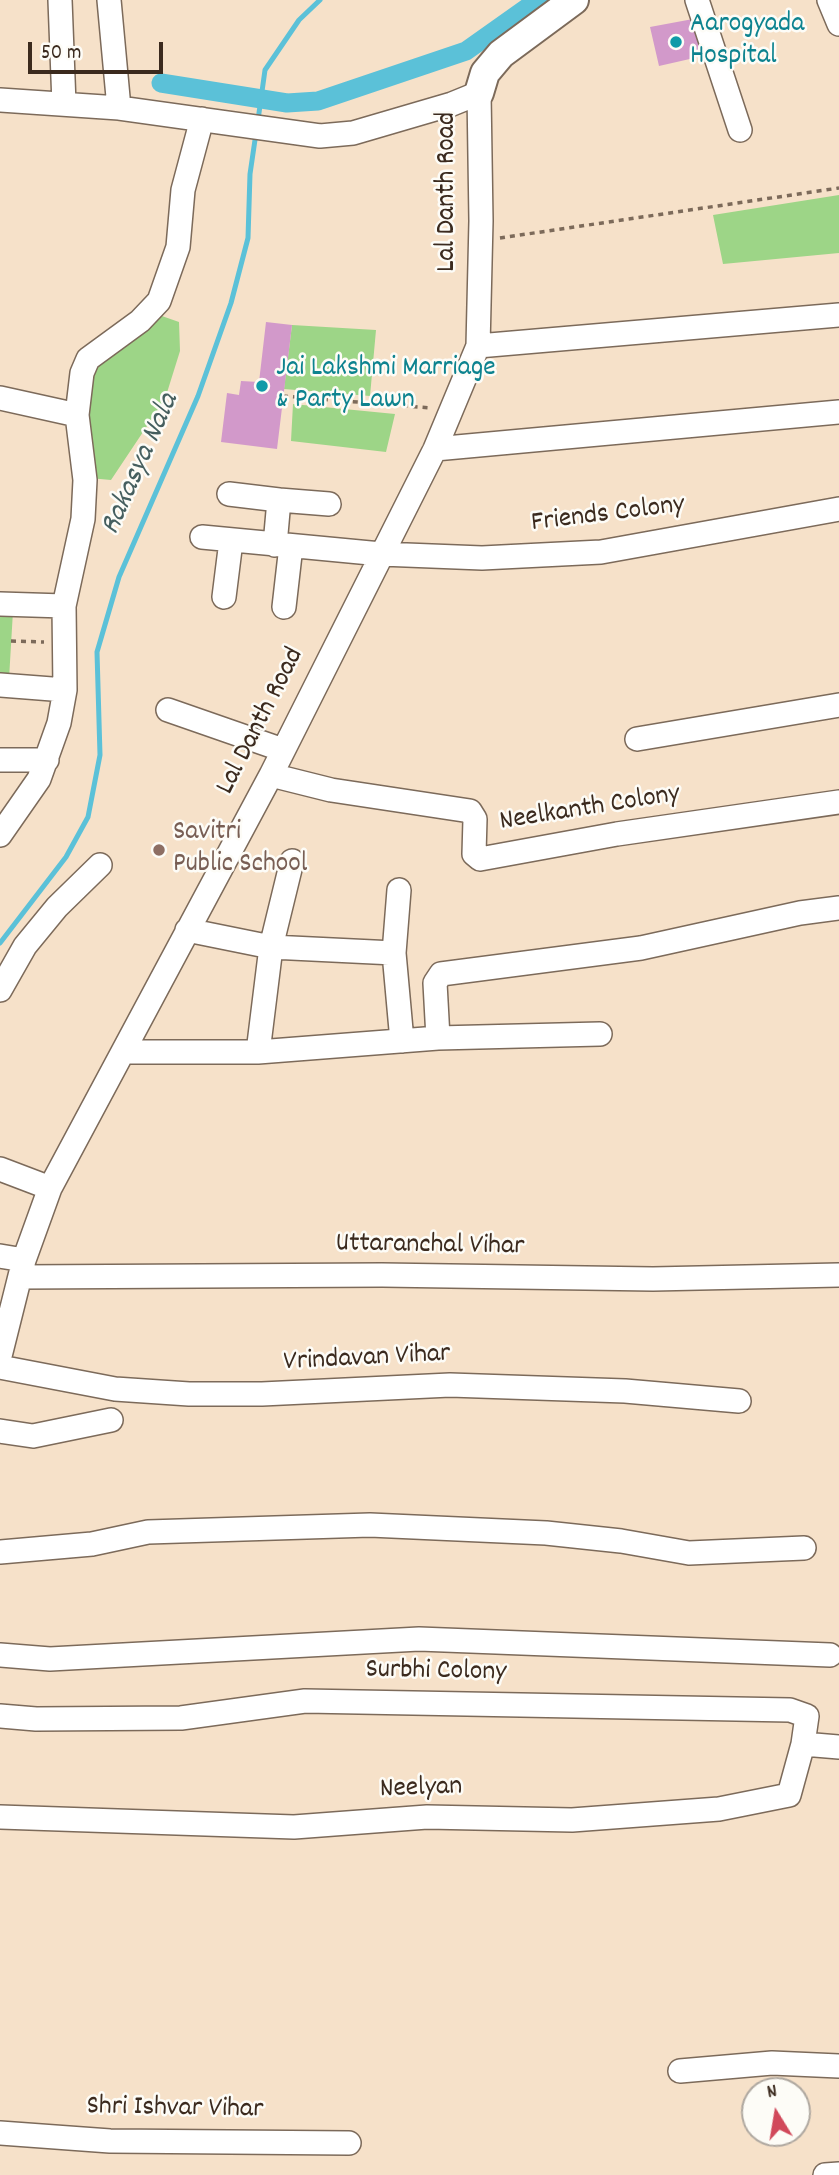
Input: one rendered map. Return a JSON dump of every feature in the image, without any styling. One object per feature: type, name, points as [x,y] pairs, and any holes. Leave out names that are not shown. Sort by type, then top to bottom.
[{"type":"main road","points":[[478,93],[485,73],[500,54],[574,0]]},
{"type":"street","points":[[60,0],[64,104]]},
{"type":"street","points":[[109,0],[119,108]]},
{"type":"street","points":[[697,0],[740,130]]},
{"type":"street","points":[[0,100],[119,108],[320,136],[353,133],[452,104],[478,93]]},
{"type":"street","name":"Lal Danth Road","points":[[0,1356],[22,1269],[50,1188],[271,775],[435,449],[478,345],[481,241],[478,93]]},
{"type":"street","points":[[0,835],[38,779],[60,723],[65,690],[64,606],[83,519],[85,480],[77,415],[82,373],[88,359],[139,321],[159,301],[171,274],[178,247],[183,190],[202,119]]},
{"type":"street","points":[[478,345],[839,315]]},
{"type":"street","points":[[0,398],[77,415]]},
{"type":"street","points":[[435,449],[839,412]]},
{"type":"street","points":[[229,494],[329,504]]},
{"type":"street","points":[[279,500],[284,607]]},
{"type":"street","name":"Friends Colony","points":[[202,537],[381,554],[482,558],[601,552],[839,509]]},
{"type":"street","points":[[224,597],[231,541]]},
{"type":"street","points":[[0,604],[64,606]]},
{"type":"street","points":[[0,685],[65,690]]},
{"type":"street","points":[[637,739],[839,705]]},
{"type":"street","points":[[168,710],[283,750]]},
{"type":"street","points":[[0,760],[47,760]]},
{"type":"street","name":"Neelkanth Colony","points":[[271,775],[331,790],[470,811],[475,819],[474,854],[480,859],[617,834],[839,802]]},
{"type":"street","points":[[258,1052],[271,947],[292,861]]},
{"type":"street","points":[[0,990],[25,946],[57,907],[100,864]]},
{"type":"street","points":[[399,890],[394,953],[402,1041]]},
{"type":"street","points":[[439,1038],[435,983],[441,974],[641,948],[800,913],[839,908]]},
{"type":"street","points":[[187,930],[271,947],[394,953]]},
{"type":"street","points":[[124,1052],[258,1052],[439,1038],[600,1034]]},
{"type":"street","points":[[0,1169],[50,1188]]},
{"type":"street","name":"Uttaranchal Vihar","points":[[0,1256],[22,1269],[653,1279],[839,1275]]},
{"type":"street","name":"Vrindavan Vihar","points":[[0,1367],[115,1389],[189,1394],[262,1394],[450,1385],[625,1391],[739,1401]]},
{"type":"street","points":[[0,1431],[33,1436],[111,1420]]},
{"type":"street","points":[[0,1552],[92,1544],[148,1532],[370,1525],[546,1533],[621,1541],[689,1553],[804,1548]]},
{"type":"street","points":[[0,1655],[50,1658],[419,1639],[830,1654]]},
{"type":"street","name":"Surbhi Colony","points":[[0,1716],[36,1719],[181,1718],[305,1701],[790,1710],[807,1716],[803,1744]]},
{"type":"street","points":[[803,1744],[839,1747]]},
{"type":"street","name":"Neelyan","points":[[0,1817],[294,1827],[427,1817],[572,1820],[719,1809],[789,1796],[803,1744]]},
{"type":"street","points":[[680,2071],[772,2063],[839,2066]]},
{"type":"street","name":"Shri Ishvar Vihar","points":[[0,2133],[110,2141],[349,2143]]},
{"type":"street","points":[[825,2175],[839,2174]]},
{"type":"path","points":[[481,241],[839,188]]},
{"type":"path","points":[[284,396],[451,410]]},
{"type":"path","points":[[11,640],[64,644]]},
{"type":"green space","points":[[839,195],[839,253],[723,264],[713,215]]},
{"type":"green space","points":[[159,315],[179,322],[180,351],[165,399],[111,480],[89,478],[83,428],[94,359]]},
{"type":"green space","points":[[292,325],[376,330],[370,396],[284,389]]},
{"type":"green space","points":[[293,404],[395,414],[386,452],[291,441]]},
{"type":"green space","points":[[0,610],[13,611],[9,679],[0,678]]},
{"type":"building","name":"Aarogyada Hospital","points":[[693,19],[703,56],[659,66],[650,27]]},
{"type":"building","name":"Jai Lakshmi Marriage & Party Lawn","points":[[266,322],[292,325],[277,449],[221,442],[227,393],[239,395],[241,381],[259,382]]},
{"type":"waterway","name":"Rakasya Nala","points":[[258,120],[265,70],[299,20],[320,0]]},
{"type":"waterway","points":[[161,83],[287,103],[318,101],[466,51],[538,0]]},
{"type":"waterway","name":"Rakasya Nala","points":[[0,943],[66,857],[88,817],[100,755],[97,652],[119,577],[198,396],[231,303],[248,238],[250,174],[256,133]]},
{"type":"place","name":"Aarogyada Hospital","points":[[676,42]]},
{"type":"place","name":"Jai Lakshmi Marriage & Party Lawn","points":[[262,386]]},
{"type":"place","name":"Savitri Public School","points":[[159,850]]}]
